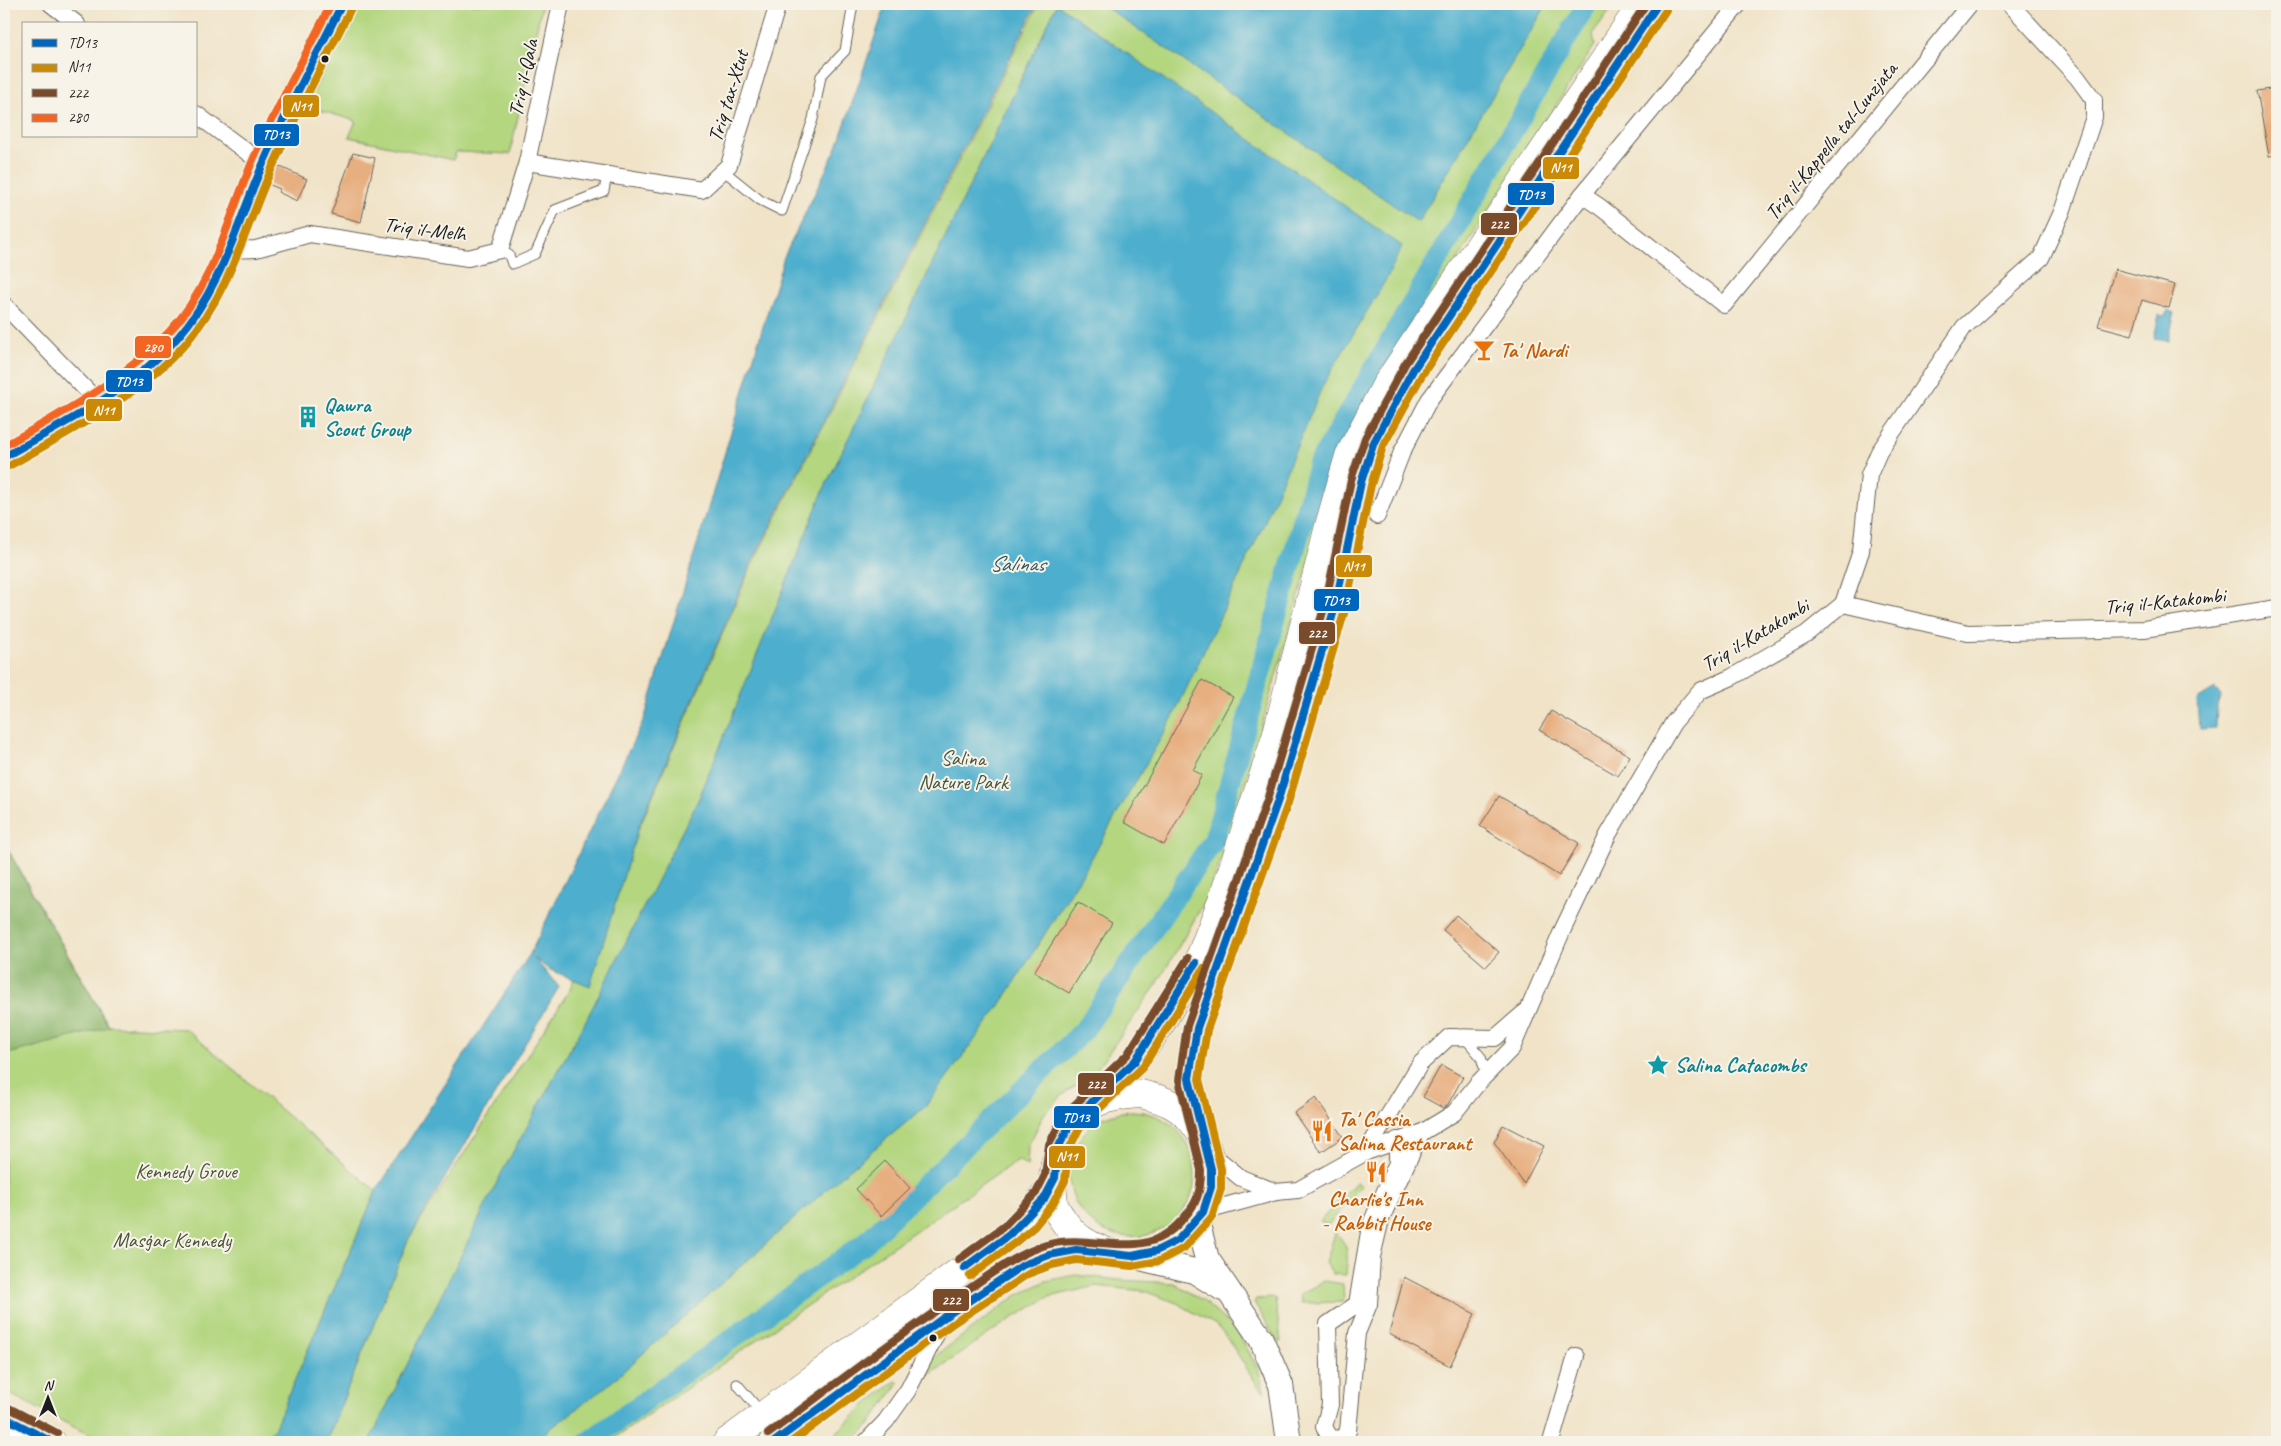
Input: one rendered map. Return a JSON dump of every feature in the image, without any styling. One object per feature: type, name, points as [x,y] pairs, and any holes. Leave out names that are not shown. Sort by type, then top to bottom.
[{"type":"highway","points":[[1122,1255],[1088,1244],[1068,1228],[1054,1206],[1058,1148],[1072,1121],[1135,1062],[1158,1028],[1201,955],[1223,898],[1276,737],[1330,522],[1349,456],[1386,385],[1642,4]]},
{"type":"highway","points":[[774,1442],[946,1316],[1023,1265],[1049,1255],[1076,1250],[1122,1255],[1156,1251],[1178,1240],[1200,1216],[1211,1187],[1212,1169],[1189,1079],[1196,1028],[1278,800],[1335,607],[1361,482],[1374,442],[1413,370],[1658,4]]},
{"type":"highway","points":[[1088,1106],[1108,1098],[1127,1095],[1141,1094],[1159,1098],[1184,1114],[1205,1143]]},
{"type":"highway","points":[[726,1442],[1009,1235],[1026,1220],[1044,1199],[1055,1178]]},
{"type":"highway","points":[[4,1417],[52,1442]]},
{"type":"main road","points":[[1200,1216],[1207,1259],[1261,1339],[1281,1385],[1289,1442]]},
{"type":"main road","points":[[1122,1255],[1194,1272],[1232,1295]]},
{"type":"street","points":[[51,4],[74,22]]},
{"type":"street","points":[[4,457],[99,403],[177,338],[199,311],[218,279],[263,164],[342,4]]},
{"type":"street","name":"Triq il-Qala","points":[[527,162],[561,4]]},
{"type":"street","name":"Triq tax-Xtut","points":[[607,175],[702,190],[724,171],[729,165],[778,4]]},
{"type":"street","points":[[1377,516],[1402,452],[1429,400],[1582,195],[1740,4]]},
{"type":"street","name":"Triq il-Kappella tal-Lunzjata","points":[[1582,195],[1600,207],[1724,305],[1970,4]]},
{"type":"street","points":[[1843,604],[1861,551],[1869,475],[1879,452],[1964,327],[2041,258],[2062,212],[2094,117],[2094,100],[2077,77],[2010,4]]},
{"type":"street","points":[[198,115],[263,164]]},
{"type":"street","points":[[500,250],[527,162],[607,175]]},
{"type":"street","name":"Triq il-Melħ","points":[[229,250],[256,249],[310,234],[468,258],[500,250]]},
{"type":"street","points":[[4,305],[99,403]]},
{"type":"street","name":"Triq il-Katakombi","points":[[1200,1216],[1276,1192],[1298,1190],[1366,1152],[1421,1133],[1454,1113],[1512,1048],[1527,1010],[1608,835],[1673,723],[1700,691],[1732,677],[1806,634],[1843,604],[1968,633],[2144,629],[2277,608]]},
{"type":"street","name":"Triq il-Katakombi","points":[[1366,1152],[1420,1064],[1449,1037],[1495,1038],[1527,1010]]},
{"type":"street","points":[[1397,1140],[1397,1163],[1370,1226],[1357,1304],[1328,1324],[1330,1405],[1324,1428],[1331,1438],[1342,1438],[1348,1431],[1357,1333],[1369,1304],[1372,1257],[1381,1218],[1421,1133]]},
{"type":"street","name":"Triq il-Katakombi","points":[[1205,1143],[1241,1178],[1276,1192]]},
{"type":"street","points":[[866,1442],[886,1420],[908,1390],[946,1316]]},
{"type":"street","points":[[1552,1442],[1576,1356]]},
{"type":"lane","points":[[724,171],[760,200],[782,211],[812,119],[821,76],[845,51],[853,4]]},
{"type":"lane","points":[[500,250],[509,255],[512,264],[535,254],[555,210],[604,191],[607,175]]},
{"type":"lane","points":[[1464,1037],[1481,1057],[1486,1075]]},
{"type":"lane","points":[[738,1384],[764,1415]]},
{"type":"green space","points":[[359,4],[542,4],[510,154],[456,152],[453,160],[349,137],[356,121],[305,106]]},
{"type":"green space","name":"Salinas","points":[[1039,4],[1615,4],[1593,34],[1595,45],[1482,220],[1338,462],[1226,848],[1208,896],[1157,984],[1090,1079],[1067,1091],[1044,1114],[1028,1146],[1027,1166],[1018,1160],[609,1442],[326,1442],[408,1240],[569,991],[752,565]]},
{"type":"green space","name":"Masġar Kennedy","points":[[4,843],[109,1026],[186,1029],[376,1191],[274,1429],[260,1442],[103,1442],[4,1391]]},
{"type":"green space","points":[[4,843],[109,1027],[4,1055]]},
{"type":"green space","points":[[1132,1111],[1156,1116],[1176,1130],[1190,1150],[1195,1174],[1190,1198],[1176,1218],[1156,1232],[1132,1237],[1108,1232],[1088,1218],[1074,1198],[1069,1174],[1074,1150],[1088,1130],[1108,1116]]},
{"type":"green space","points":[[1356,1182],[1361,1186],[1328,1225],[1320,1221]]},
{"type":"green space","points":[[1335,1233],[1344,1242],[1346,1247],[1346,1275],[1333,1274],[1326,1263]]},
{"type":"green space","points":[[1075,1275],[1174,1283],[1202,1300],[1238,1332],[1258,1369],[1265,1393],[1256,1383],[1228,1339],[1216,1325],[1177,1303],[1144,1291],[1096,1286],[1049,1297],[1006,1322],[919,1382],[934,1357],[1016,1296],[1046,1281]]},
{"type":"green space","points":[[1324,1281],[1343,1284],[1344,1302],[1301,1303],[1300,1294]]},
{"type":"green space","points":[[1275,1298],[1281,1342],[1277,1341],[1254,1302],[1256,1299]]},
{"type":"green space","points":[[896,1381],[899,1383],[867,1428],[851,1442],[827,1442],[866,1404]]},
{"type":"water","points":[[886,4],[1037,4],[751,564],[639,826],[590,986],[548,969],[533,957],[559,987],[408,1240],[326,1442],[260,1442],[274,1429],[376,1191],[530,954],[645,717],[784,257],[837,147]]},
{"type":"water","name":"Salinas","points":[[1057,4],[1402,246],[1388,276],[1323,385],[1263,526],[1173,717],[1083,873],[999,1007],[925,1107],[845,1173],[608,1385],[533,1442],[369,1442],[503,1170],[584,1024],[699,798],[823,491]]},
{"type":"water","points":[[1101,4],[1547,4],[1418,222]]},
{"type":"water","points":[[2168,310],[2175,313],[2168,341],[2154,338],[2159,315],[2166,316]]},
{"type":"water","points":[[2215,689],[2221,695],[2217,706],[2216,728],[2199,729],[2197,700]]},
{"type":"building","points":[[2277,88],[2277,155],[2269,156],[2257,91]]},
{"type":"building","points":[[353,153],[375,158],[361,222],[331,214]]},
{"type":"building","points":[[276,165],[307,179],[297,201],[278,192],[280,189],[268,184]]},
{"type":"building","points":[[2115,269],[2175,285],[2169,308],[2142,300],[2132,335],[2098,326]]},
{"type":"building","points":[[1202,680],[1233,697],[1193,770],[1202,775],[1164,845],[1124,822]]},
{"type":"building","points":[[1551,711],[1630,756],[1618,776],[1539,730]]},
{"type":"building","points":[[1499,796],[1579,843],[1559,876],[1480,826]]},
{"type":"building","points":[[1078,902],[1112,923],[1069,993],[1034,972]]},
{"type":"building","points":[[1456,915],[1499,952],[1486,967],[1443,930]]},
{"type":"building","points":[[1441,1065],[1463,1077],[1447,1106],[1443,1108],[1423,1097]]},
{"type":"building","name":"Ta' Cassia Salina Restaurant","points":[[1316,1098],[1343,1137],[1321,1152],[1294,1113]]},
{"type":"building","points":[[1503,1125],[1544,1146],[1524,1184],[1494,1142]]},
{"type":"building","points":[[885,1161],[910,1188],[881,1216],[856,1189]]},
{"type":"building","points":[[1404,1277],[1475,1314],[1450,1366],[1389,1334]]},
{"type":"waterway","points":[[588,1442],[865,1243],[1084,1030],[1214,840],[1319,463],[1587,4]]},
{"type":"transit line","name":"280","points":[[4,446],[91,395],[132,366],[151,350],[185,313],[209,272],[253,160],[331,4]]},
{"type":"transit line","name":"TD13","points":[[4,457],[73,418],[119,389],[160,356],[193,318],[217,276],[272,144],[342,4]]},
{"type":"transit line","name":"222","points":[[768,1434],[914,1326],[1014,1259],[1046,1245],[1064,1242],[1134,1244],[1150,1241],[1166,1234],[1191,1209],[1199,1192],[1201,1170],[1179,1080],[1187,1026],[1268,797],[1325,605],[1351,480],[1365,438],[1405,364],[1646,4]]},
{"type":"transit line","name":"TD13","points":[[774,1442],[946,1316],[1023,1265],[1049,1255],[1076,1250],[1132,1256],[1156,1251],[1178,1240],[1203,1212],[1211,1187],[1211,1169],[1189,1079],[1197,1028],[1278,800],[1335,607],[1361,482],[1374,442],[1413,370],[1658,4]]},
{"type":"transit line","name":"N11","points":[[9,466],[102,412],[147,380],[186,343],[201,323],[225,281],[281,148],[351,8]]},
{"type":"transit line","name":"N11","points":[[791,1442],[952,1324],[1028,1274],[1052,1265],[1076,1260],[1132,1266],[1159,1261],[1184,1248],[1212,1217],[1221,1189],[1221,1169],[1199,1079],[1207,1030],[1288,803],[1345,610],[1371,485],[1383,446],[1422,375],[1666,10]]},
{"type":"transit line","name":"222","points":[[958,1260],[1003,1227],[1036,1193],[1045,1175],[1049,1144],[1064,1115],[1127,1055],[1188,958]]},
{"type":"transit line","name":"TD13","points":[[964,1268],[1009,1235],[1044,1199],[1055,1178],[1058,1148],[1072,1121],[1135,1061],[1196,963]]},
{"type":"transit line","name":"N11","points":[[970,1276],[1034,1227],[1052,1205],[1065,1181],[1068,1151],[1080,1127],[1143,1067],[1204,968]]},
{"type":"transit line","name":"222","points":[[9,1408],[57,1433]]},
{"type":"transit line","name":"TD13","points":[[4,1417],[52,1442]]},
{"type":"place","name":"Ta' Nardi","points":[[1484,350]]},
{"type":"place","name":"Qawra Scout Group","points":[[308,417]]},
{"type":"place","name":"Salina Catacombs","points":[[1658,1065]]},
{"type":"place","name":"Ta' Cassia Salina Restaurant","points":[[1322,1131]]},
{"type":"place","name":"Charlie's Inn - Rabbit House","points":[[1376,1172]]},
{"type":"park label","name":"Salina Nature Park","points":[[963,770]]},
{"type":"park label","name":"Kennedy Grove","points":[[186,1171]]}]
